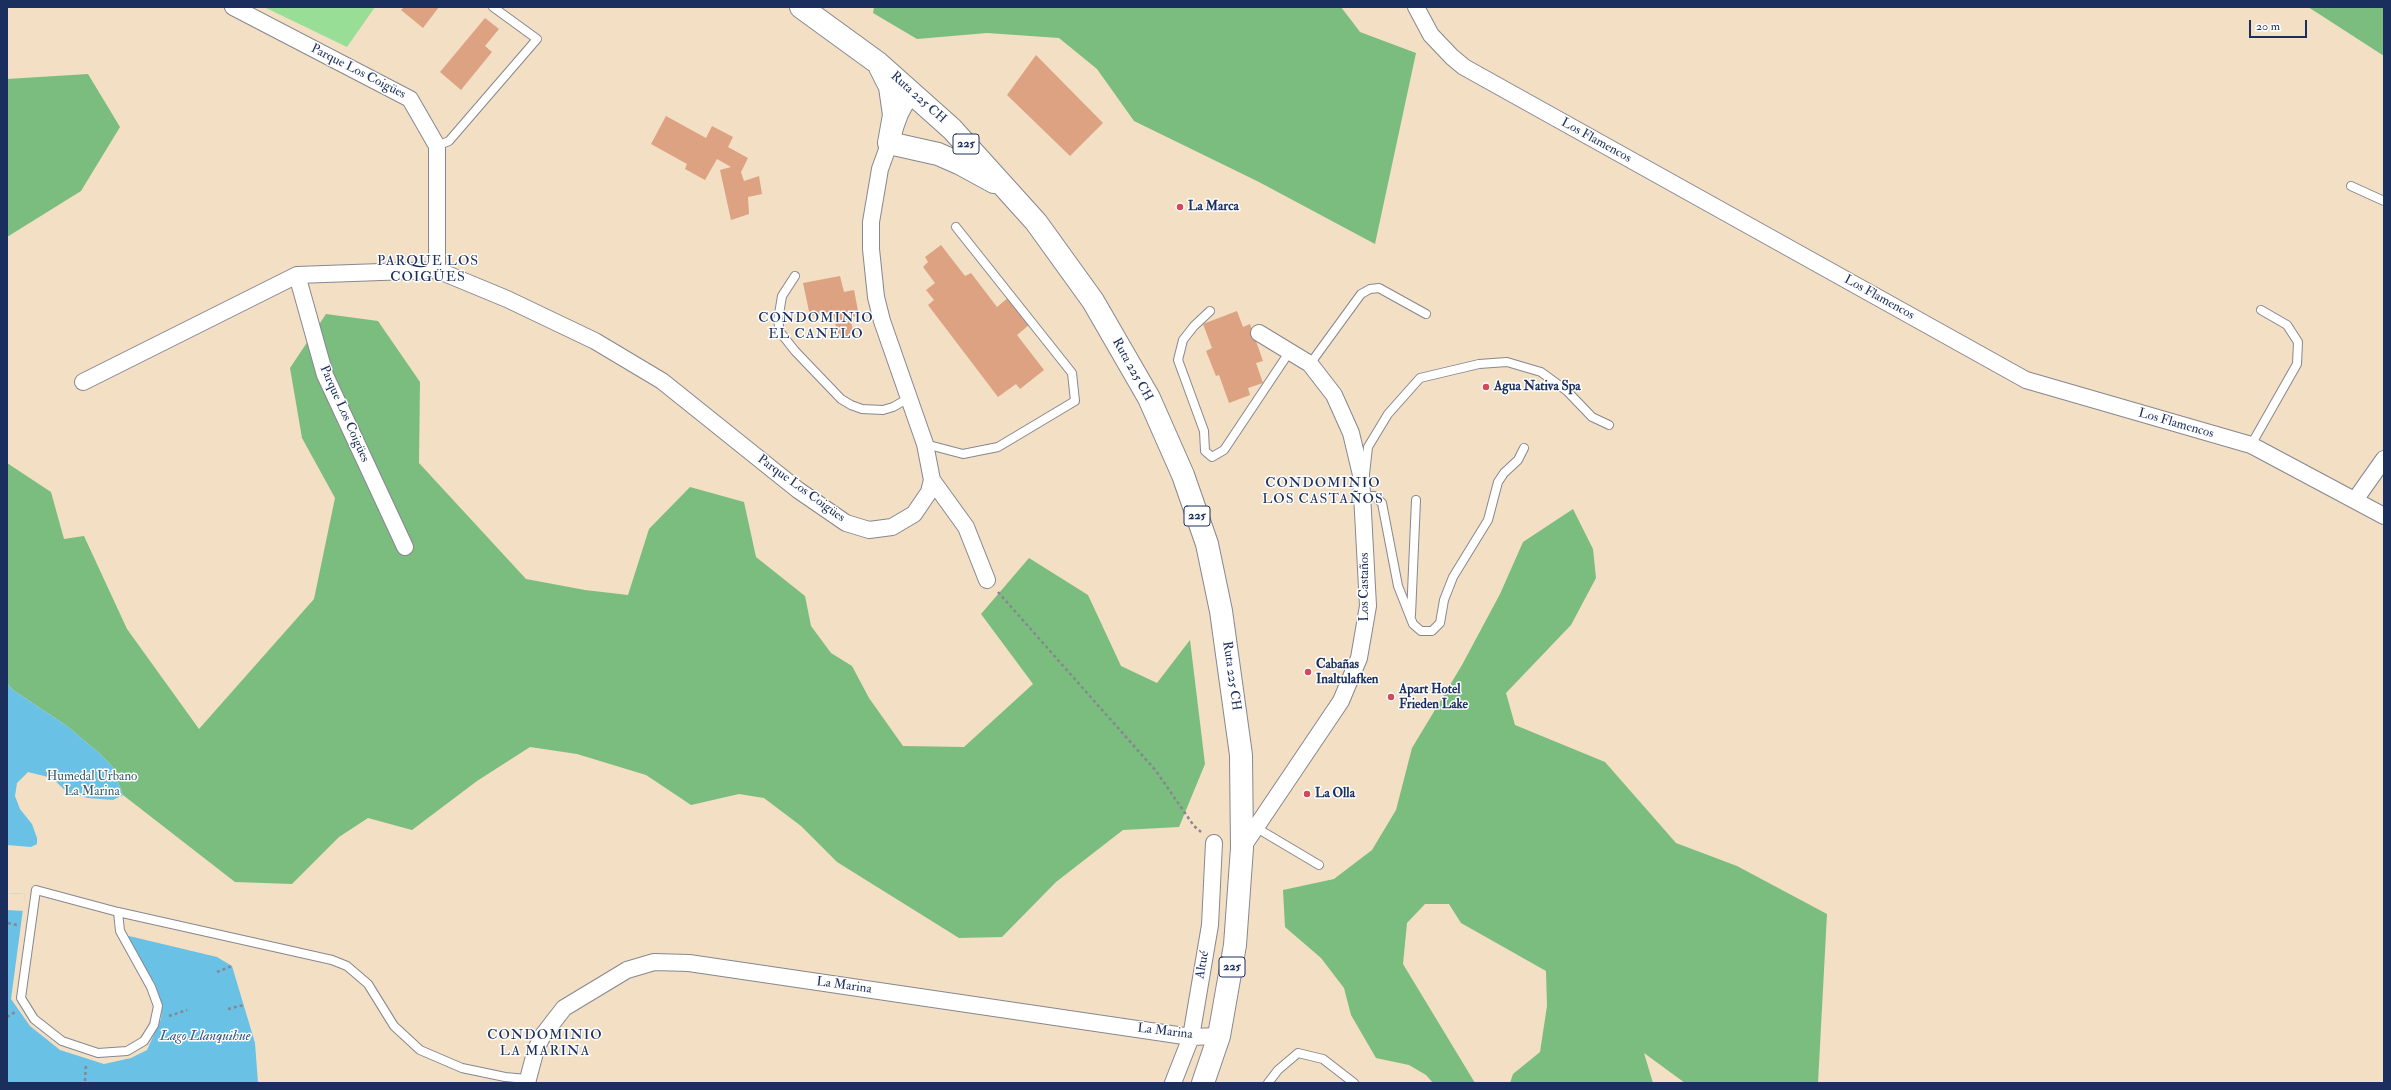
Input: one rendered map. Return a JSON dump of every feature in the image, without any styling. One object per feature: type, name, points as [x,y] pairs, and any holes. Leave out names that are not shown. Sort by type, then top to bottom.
[{"type":"main road","name":"Ruta 225 CH","points":[[801,7],[878,63],[912,92],[952,129],[1017,200],[1036,222],[1093,301],[1149,398],[1183,475],[1206,544],[1221,611],[1241,756],[1242,848]]},
{"type":"main road","points":[[878,63],[890,87],[894,115],[889,143],[932,152],[961,164],[999,186],[1017,200]]},
{"type":"main road","name":"225","points":[[1203,1083],[1219,1036],[1235,946],[1242,848]]},
{"type":"street","name":"Parque Los Coigües","points":[[233,7],[410,99],[437,146],[437,270]]},
{"type":"street","name":"Los Flamencos","points":[[1416,7],[1431,35],[1446,52],[1464,67],[2026,380],[2251,445],[2384,516]]},
{"type":"street","points":[[912,92],[900,114],[889,143],[874,195],[871,222],[872,273],[882,321],[924,444],[932,480],[966,527],[987,580]]},
{"type":"street","name":"Parque Los Coigües","points":[[83,382],[297,275],[437,270],[507,299],[595,341],[662,381],[798,490],[846,523],[869,530],[892,527],[904,521],[922,504],[932,480]]},
{"type":"street","name":"Parque Los Coigües","points":[[297,275],[325,375],[404,548]]},
{"type":"street","name":"Los Castaños","points":[[1242,848],[1338,707],[1359,658],[1368,606],[1360,468],[1351,432],[1334,395],[1310,364],[1259,333]]},
{"type":"street","points":[[2355,500],[2384,459]]},
{"type":"street","name":"Altué","points":[[1174,1083],[1191,1037],[1210,925],[1214,843]]},
{"type":"street","name":"La Marina","points":[[527,1081],[536,1049],[543,1035],[564,1008],[627,970],[640,965],[666,962],[697,964],[1191,1037],[1219,1036]]},
{"type":"lane","points":[[437,146],[449,141],[537,39],[493,7]]},
{"type":"lane","points":[[2351,186],[2384,200]]},
{"type":"lane","points":[[924,444],[963,454],[998,446],[1075,401],[1072,373],[956,227]]},
{"type":"lane","points":[[795,276],[782,296],[778,320],[780,332],[795,351],[841,399],[851,405],[868,410],[883,410],[909,398]]},
{"type":"lane","points":[[1310,364],[1361,294],[1370,288],[1379,288],[1426,314]]},
{"type":"lane","points":[[2251,445],[2297,364],[2298,342],[2288,324],[2261,310]]},
{"type":"lane","points":[[1210,311],[1194,326],[1183,340],[1178,360],[1204,431],[1205,451],[1212,457],[1224,450],[1290,351]]},
{"type":"lane","points":[[1524,448],[1518,460],[1504,473],[1498,482],[1488,520],[1453,577],[1444,600],[1440,623],[1432,631],[1426,632],[1416,628],[1398,586],[1382,503],[1374,496],[1362,497],[1368,447],[1388,414],[1420,378],[1479,364],[1507,362],[1525,365],[1556,382],[1584,410],[1600,422],[1609,425]]},
{"type":"lane","points":[[1411,619],[1416,500]]},
{"type":"lane","points":[[1255,827],[1319,865]]},
{"type":"lane","points":[[118,912],[120,932],[151,987],[158,1006],[154,1025],[144,1041],[127,1051],[98,1053],[62,1041],[34,1019],[21,998],[36,890],[118,912],[332,960],[347,966],[368,984],[394,1026],[420,1050],[462,1068],[527,1081]]},
{"type":"lane","points":[[1268,1083],[1278,1070],[1298,1053],[1323,1059],[1354,1083]]},
{"type":"path","points":[[987,580],[1156,771],[1194,826],[1214,843]]},
{"type":"path","points":[[218,972],[232,966]]},
{"type":"path","points":[[228,1009],[244,1005]]},
{"type":"green space","points":[[264,7],[375,7],[347,47]]},
{"type":"green space","points":[[874,7],[1341,7],[1360,32],[1416,53],[1375,244],[1259,182],[1134,121],[1097,69],[1059,38],[987,33],[917,39],[873,13]]},
{"type":"green space","points":[[2308,7],[2384,7],[2384,56],[2319,14]]},
{"type":"green space","points":[[88,74],[120,127],[81,191],[7,237],[7,79]]},
{"type":"green space","points":[[326,314],[378,321],[420,382],[419,463],[526,579],[585,590],[628,595],[649,529],[690,487],[744,502],[756,557],[805,596],[811,626],[831,653],[852,666],[869,698],[903,746],[964,747],[1033,684],[981,614],[1029,558],[1088,595],[1121,666],[1157,683],[1190,640],[1205,764],[1179,827],[1123,830],[1056,882],[1002,937],[959,938],[837,862],[801,826],[764,798],[739,794],[691,805],[646,775],[577,754],[530,747],[477,781],[412,830],[368,818],[339,837],[292,884],[235,882],[123,795],[112,766],[99,753],[67,726],[13,690],[7,683],[7,463],[51,492],[64,539],[84,536],[127,629],[199,729],[314,599],[335,498],[302,438],[290,368]]},
{"type":"green space","points":[[1573,509],[1593,549],[1596,578],[1571,625],[1506,693],[1515,725],[1605,762],[1676,843],[1737,866],[1827,914],[1818,1083],[1685,1083],[1644,1053],[1653,1083],[1510,1083],[1513,1074],[1540,1052],[1547,1006],[1546,971],[1461,923],[1449,904],[1425,904],[1407,923],[1403,964],[1475,1083],[1433,1083],[1426,1075],[1409,1065],[1376,1058],[1351,1015],[1344,988],[1321,958],[1285,927],[1283,890],[1334,879],[1372,850],[1396,810],[1412,748],[1462,665],[1500,594],[1523,542]]},
{"type":"water","points":[[7,683],[13,690],[67,726],[99,753],[112,766],[123,795],[113,800],[88,798],[68,793],[52,778],[28,772],[17,783],[15,796],[20,809],[32,824],[37,838],[37,844],[31,847],[7,845]]},
{"type":"water","name":"Lago Llanquihue","points":[[7,893],[25,894],[11,999],[30,1026],[60,1050],[104,1064],[131,1058],[147,1050],[161,1019],[162,1006],[155,984],[126,940],[129,936],[217,957],[232,966],[255,1043],[258,1083],[7,1083]]},
{"type":"pier","points":[[7,893],[25,894],[24,911],[7,910]]},
{"type":"building","points":[[404,7],[439,7],[423,28],[401,10]]},
{"type":"building","points":[[485,18],[499,29],[485,46],[492,52],[461,90],[440,72]]},
{"type":"building","points":[[1036,55],[1103,123],[1070,156],[1007,95]]},
{"type":"building","points":[[666,116],[706,138],[712,126],[733,137],[728,147],[748,158],[741,172],[744,181],[759,176],[762,194],[748,197],[749,214],[731,220],[720,170],[731,167],[717,159],[705,180],[685,169],[687,164],[651,144]]},
{"type":"building","points":[[941,245],[965,276],[971,273],[997,307],[1009,297],[1029,325],[1017,335],[1044,370],[1020,389],[1016,384],[998,397],[928,305],[934,300],[926,290],[935,283],[923,267],[928,262],[925,257]]},
{"type":"building","points":[[840,276],[844,292],[854,290],[859,316],[850,317],[854,335],[838,338],[833,311],[810,316],[803,283]]},
{"type":"building","points":[[1237,311],[1243,327],[1250,324],[1263,361],[1256,363],[1263,383],[1248,388],[1250,395],[1229,403],[1219,375],[1216,376],[1206,351],[1212,348],[1203,324]]},
{"type":"place","name":"La Marca","points":[[1180,207]]},
{"type":"place","name":"Agua Nativa Spa","points":[[1486,387]]},
{"type":"place","name":"Cabañas Inaltulafken","points":[[1308,672]]},
{"type":"place","name":"Apart Hotel Frieden Lake","points":[[1391,697]]},
{"type":"place","name":"La Olla","points":[[1307,794]]},
{"type":"district","name":"PARQUE LOS COIGÜES","points":[[428,270]]},
{"type":"district","name":"CONDOMINIO EL CANELO","points":[[816,328]]},
{"type":"district","name":"CONDOMINIO LOS CASTAÑOS","points":[[1323,492]]},
{"type":"district","name":"CONDOMINIO LA MARINA","points":[[545,1044]]},
{"type":"park label","name":"Humedal Urbano La Marina","points":[[92,784]]}]
